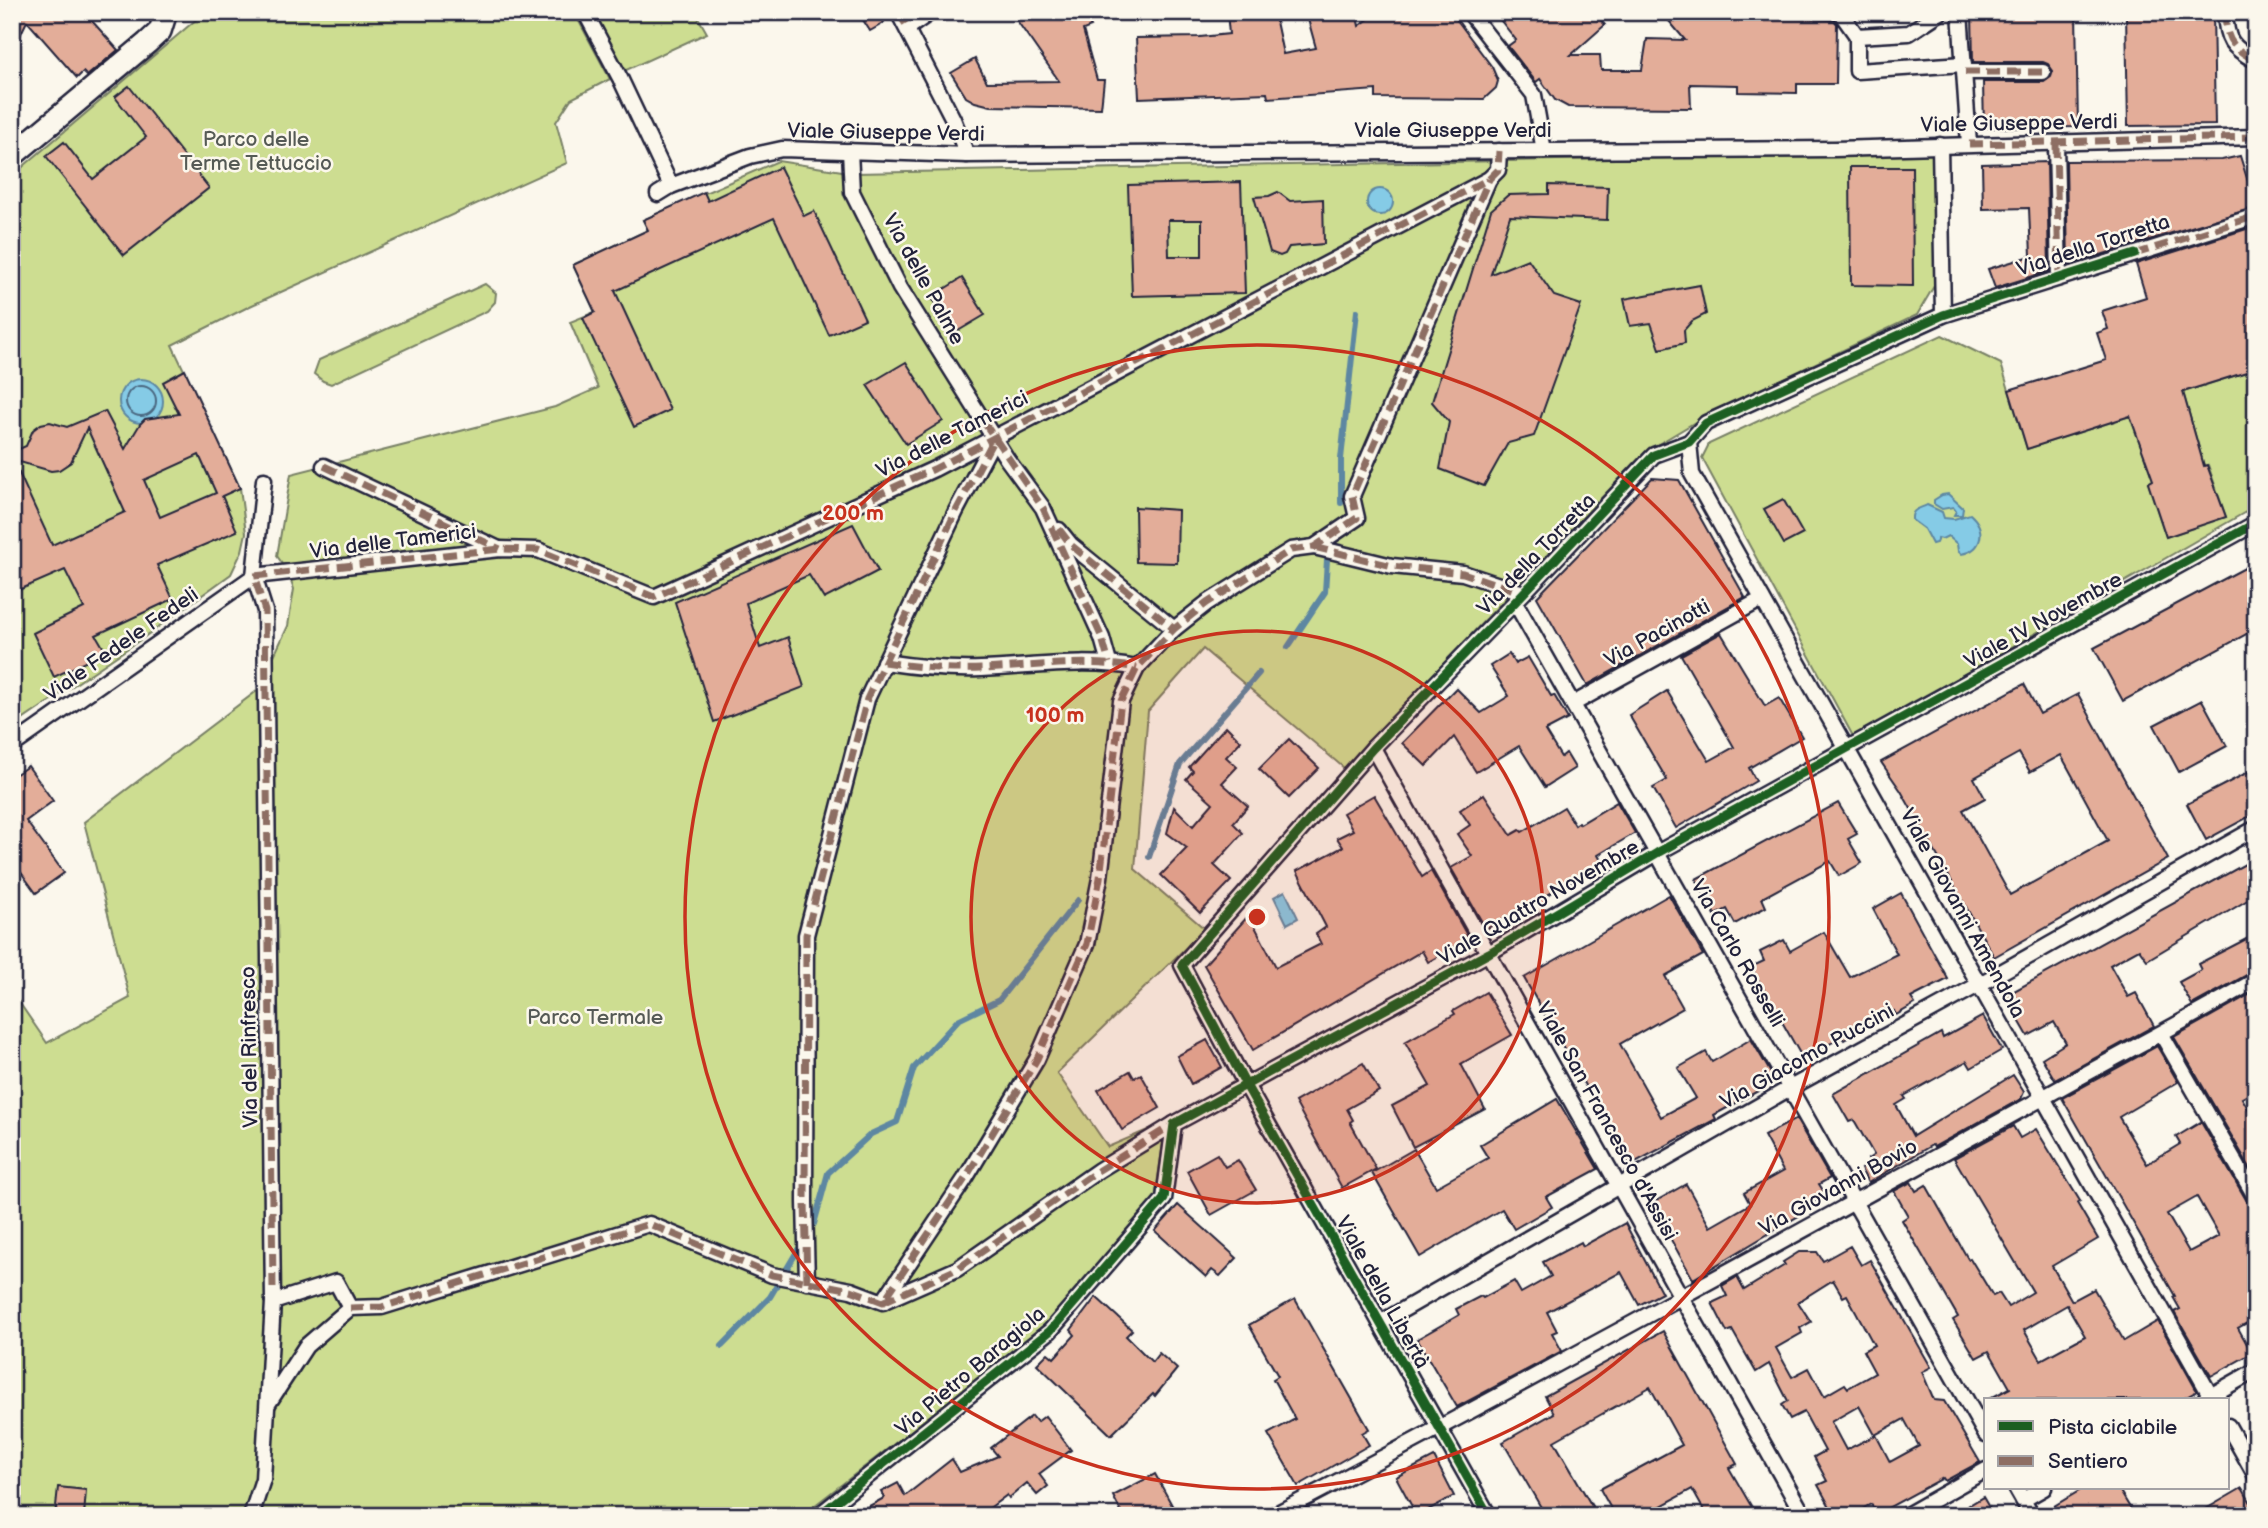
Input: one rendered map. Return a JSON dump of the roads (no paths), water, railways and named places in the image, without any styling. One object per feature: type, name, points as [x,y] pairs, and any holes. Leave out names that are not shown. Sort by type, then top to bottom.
[{"type":"main road","points":[[12,156],[147,43],[160,31],[168,13]]},
{"type":"street","points":[[585,12],[620,78],[671,186]]},
{"type":"street","points":[[898,12],[953,119],[967,155]]},
{"type":"street","points":[[908,28],[931,12]]},
{"type":"street","points":[[1840,12],[1857,36],[1857,71],[1965,68],[2043,72]]},
{"type":"street","points":[[1857,36],[1909,33],[1941,12]]},
{"type":"street","points":[[1960,12],[1969,144]]},
{"type":"street","points":[[2225,12],[2229,40],[2235,48],[2256,61]]},
{"type":"street","points":[[1472,13],[1534,95],[1544,151]]},
{"type":"street","name":"Viale Giuseppe Verdi","points":[[658,194],[671,186],[750,156],[782,149],[967,155],[1835,149],[2256,137]]},
{"type":"street","points":[[2056,143],[2059,278]]},
{"type":"street","points":[[1940,145],[1943,315]]},
{"type":"street","points":[[1314,547],[1357,517],[1352,496],[1489,179],[1498,170],[1499,151]]},
{"type":"street","name":"Via delle Palme","points":[[850,152],[852,192],[900,288],[1007,458],[1043,508]]},
{"type":"street","name":"Via delle Tamerici","points":[[254,576],[500,550],[538,550],[654,597],[934,469],[1489,179]]},
{"type":"street","name":"Via della Torretta","points":[[1246,1085],[1182,965],[1373,748],[1654,455],[1689,442],[1706,423],[1943,315],[2256,216]]},
{"type":"street","points":[[807,1282],[806,935],[867,699],[956,511],[995,437]]},
{"type":"street","name":"Viale Giovanni Amendola","points":[[1689,442],[1692,474],[1980,984],[2208,1398]]},
{"type":"street","points":[[324,466],[500,550]]},
{"type":"street","points":[[254,576],[264,480]]},
{"type":"street","points":[[1043,508],[1071,545],[1174,629]]},
{"type":"street","points":[[1043,508],[1102,638],[1110,663]]},
{"type":"street","name":"Viale IV Novembre","points":[[1847,747],[2256,523]]},
{"type":"street","points":[[883,1302],[965,1179],[1038,1059],[1087,944],[1100,878],[1121,701],[1137,668],[1174,629],[1207,603],[1291,550],[1314,547],[1391,566],[1463,573],[1519,598]]},
{"type":"street","name":"Viale Fedele Fedeli","points":[[12,746],[254,576]]},
{"type":"street","name":"Via del Rinfresco","points":[[251,1516],[263,1479],[273,1295],[265,611],[254,576]]},
{"type":"street","name":"Via Carlo Rosselli","points":[[1519,598],[1573,704],[1984,1431]]},
{"type":"street","name":"Via Pacinotti","points":[[1573,704],[1762,598]]},
{"type":"street","points":[[884,662],[919,667],[978,669],[1110,663],[1137,668]]},
{"type":"street","name":"Viale Quattro Novembre","points":[[1246,1085],[1489,953],[1657,853],[1847,747]]},
{"type":"street","name":"Viale San Francesco d'Assisi","points":[[1373,748],[1804,1516]]},
{"type":"street","name":"Via Giacomo Puccini","points":[[1380,1323],[1790,1088],[2256,828]]},
{"type":"street","name":"Via Giovanni Bovio","points":[[1272,1516],[1855,1203],[2043,1097],[2162,1035],[2256,980]]},
{"type":"street","points":[[2162,1035],[2256,1198]]},
{"type":"street","points":[[268,1405],[306,1346],[350,1308],[382,1307],[649,1224],[772,1275],[851,1290],[883,1302],[957,1269],[1099,1170],[1174,1124],[1246,1085]]},
{"type":"street","name":"Viale della Libertà","points":[[1246,1085],[1489,1516]]},
{"type":"street","name":"Via Pietro Baragiola","points":[[818,1516],[834,1511],[1050,1331],[1164,1199],[1174,1124]]},
{"type":"street","points":[[273,1295],[336,1282],[350,1308]]},
{"type":"street","points":[[2211,1398],[2256,1370]]},
{"type":"street","points":[[2230,1430],[2256,1476]]},
{"type":"street","points":[[1905,1516],[1984,1471]]},
{"type":"street","points":[[2020,1494],[2032,1516]]},
{"type":"water","points":[[1380,189],[1389,193],[1393,202],[1389,211],[1380,215],[1371,211],[1367,202],[1371,193]]},
{"type":"water","points":[[141,379],[150,380],[157,385],[162,392],[162,410],[157,417],[150,422],[141,423],[132,422],[125,417],[120,410],[119,401],[120,392],[125,385],[132,380]]},
{"type":"water","points":[[1948,494],[1963,508],[1962,515],[1954,515],[1956,511],[1953,507],[1942,509],[1934,504],[1934,500]]},
{"type":"water","points":[[1927,505],[1942,512],[1944,518],[1954,519],[1970,514],[1980,532],[1980,538],[1974,548],[1961,554],[1957,544],[1948,536],[1938,538],[1936,543],[1932,544],[1924,529],[1912,520],[1914,511]]},
{"type":"water","points":[[1285,891],[1298,918],[1287,924],[1274,897]]},
{"type":"waterway","points":[[1341,503],[1341,459],[1357,311]]},
{"type":"waterway","points":[[1288,647],[1325,592],[1327,560]]},
{"type":"waterway","points":[[1149,857],[1180,764],[1259,673]]},
{"type":"waterway","points":[[809,1231],[814,1224],[828,1173],[871,1134],[897,1122],[914,1068],[958,1020],[999,1000],[1078,900]]},
{"type":"waterway","points":[[722,1346],[770,1297],[802,1243]]},
{"type":"park label","name":"Parco delle Terme Tettuccio","points":[[256,151]]},
{"type":"park label","name":"Parco Termale","points":[[595,1017]]}]
